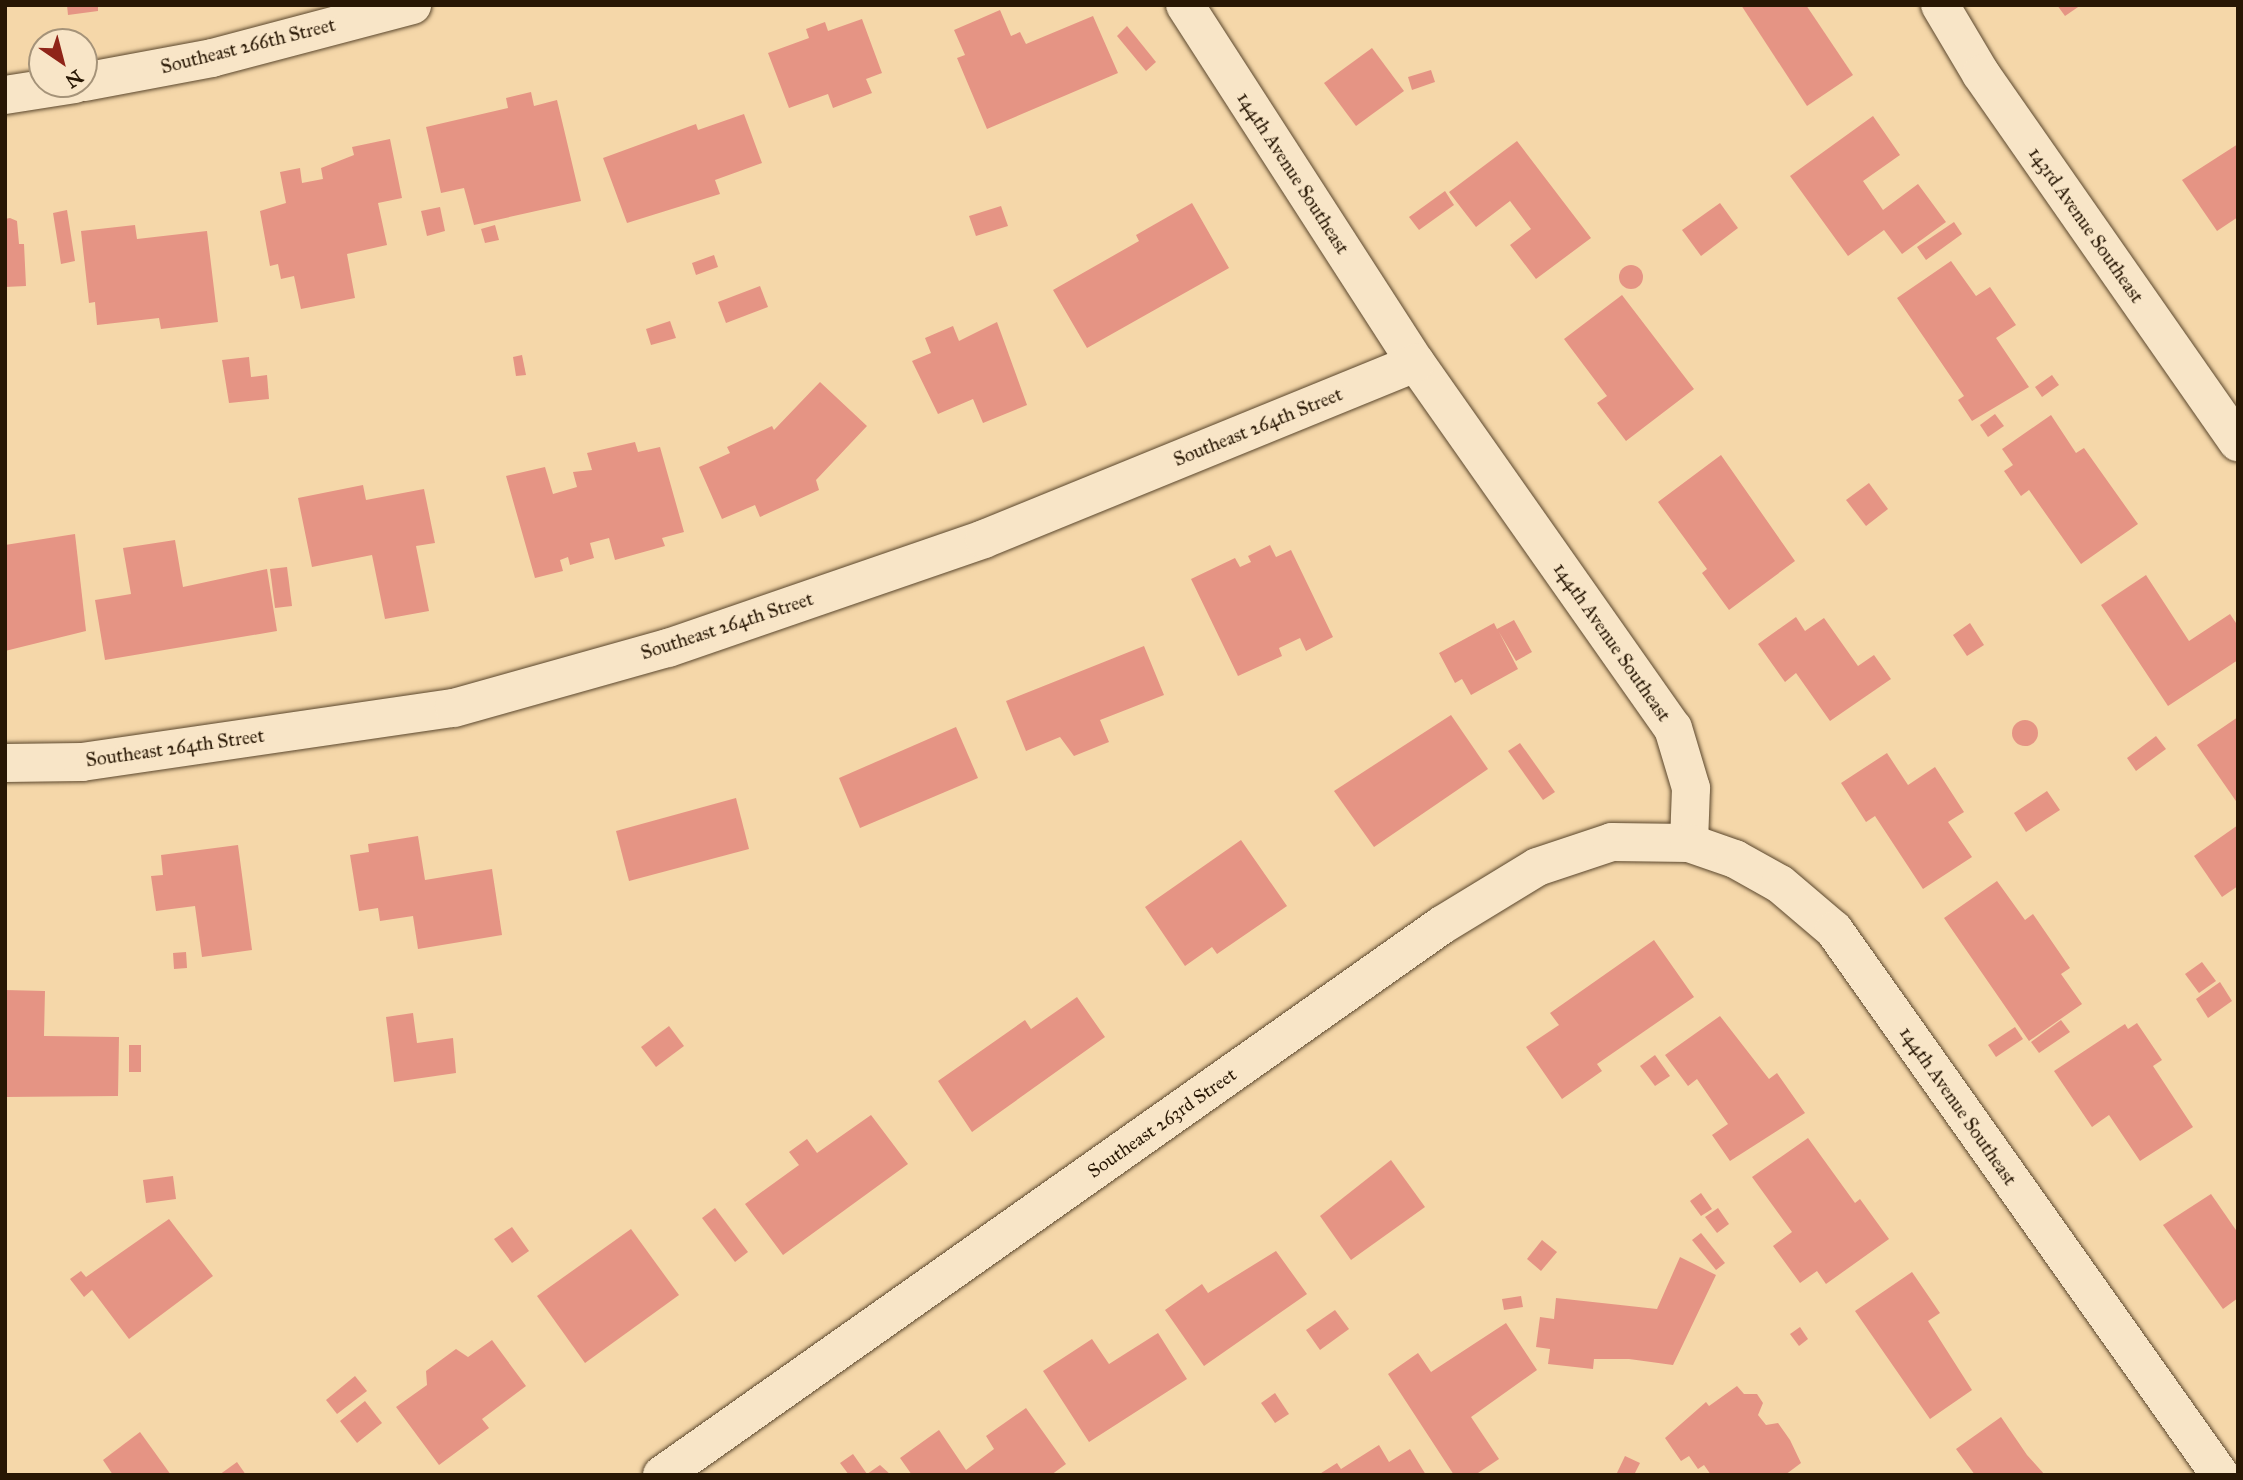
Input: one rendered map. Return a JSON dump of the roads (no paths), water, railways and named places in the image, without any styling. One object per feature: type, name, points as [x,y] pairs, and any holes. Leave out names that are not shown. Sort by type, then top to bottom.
[{"type":"street","name":"Southeast 266th Street","points":[[98,79],[212,58],[412,5]]},
{"type":"street","name":"144th Avenue Southeast","points":[[1185,5],[1416,363],[1672,728],[1691,788],[1689,843],[1780,884],[1834,930],[2220,1475]]},
{"type":"street","name":"143rd Avenue Southeast","points":[[1940,5],[1981,74],[2238,442]]},
{"type":"street","points":[[5,94],[28,91]]},
{"type":"street","name":"Southeast 264th Street","points":[[5,762],[82,762],[454,708],[654,652],[984,539],[1416,363]]},
{"type":"street","name":"Southeast 263rd Street","points":[[662,1475],[1442,925],[1537,867],[1612,842],[1689,843]]}]
